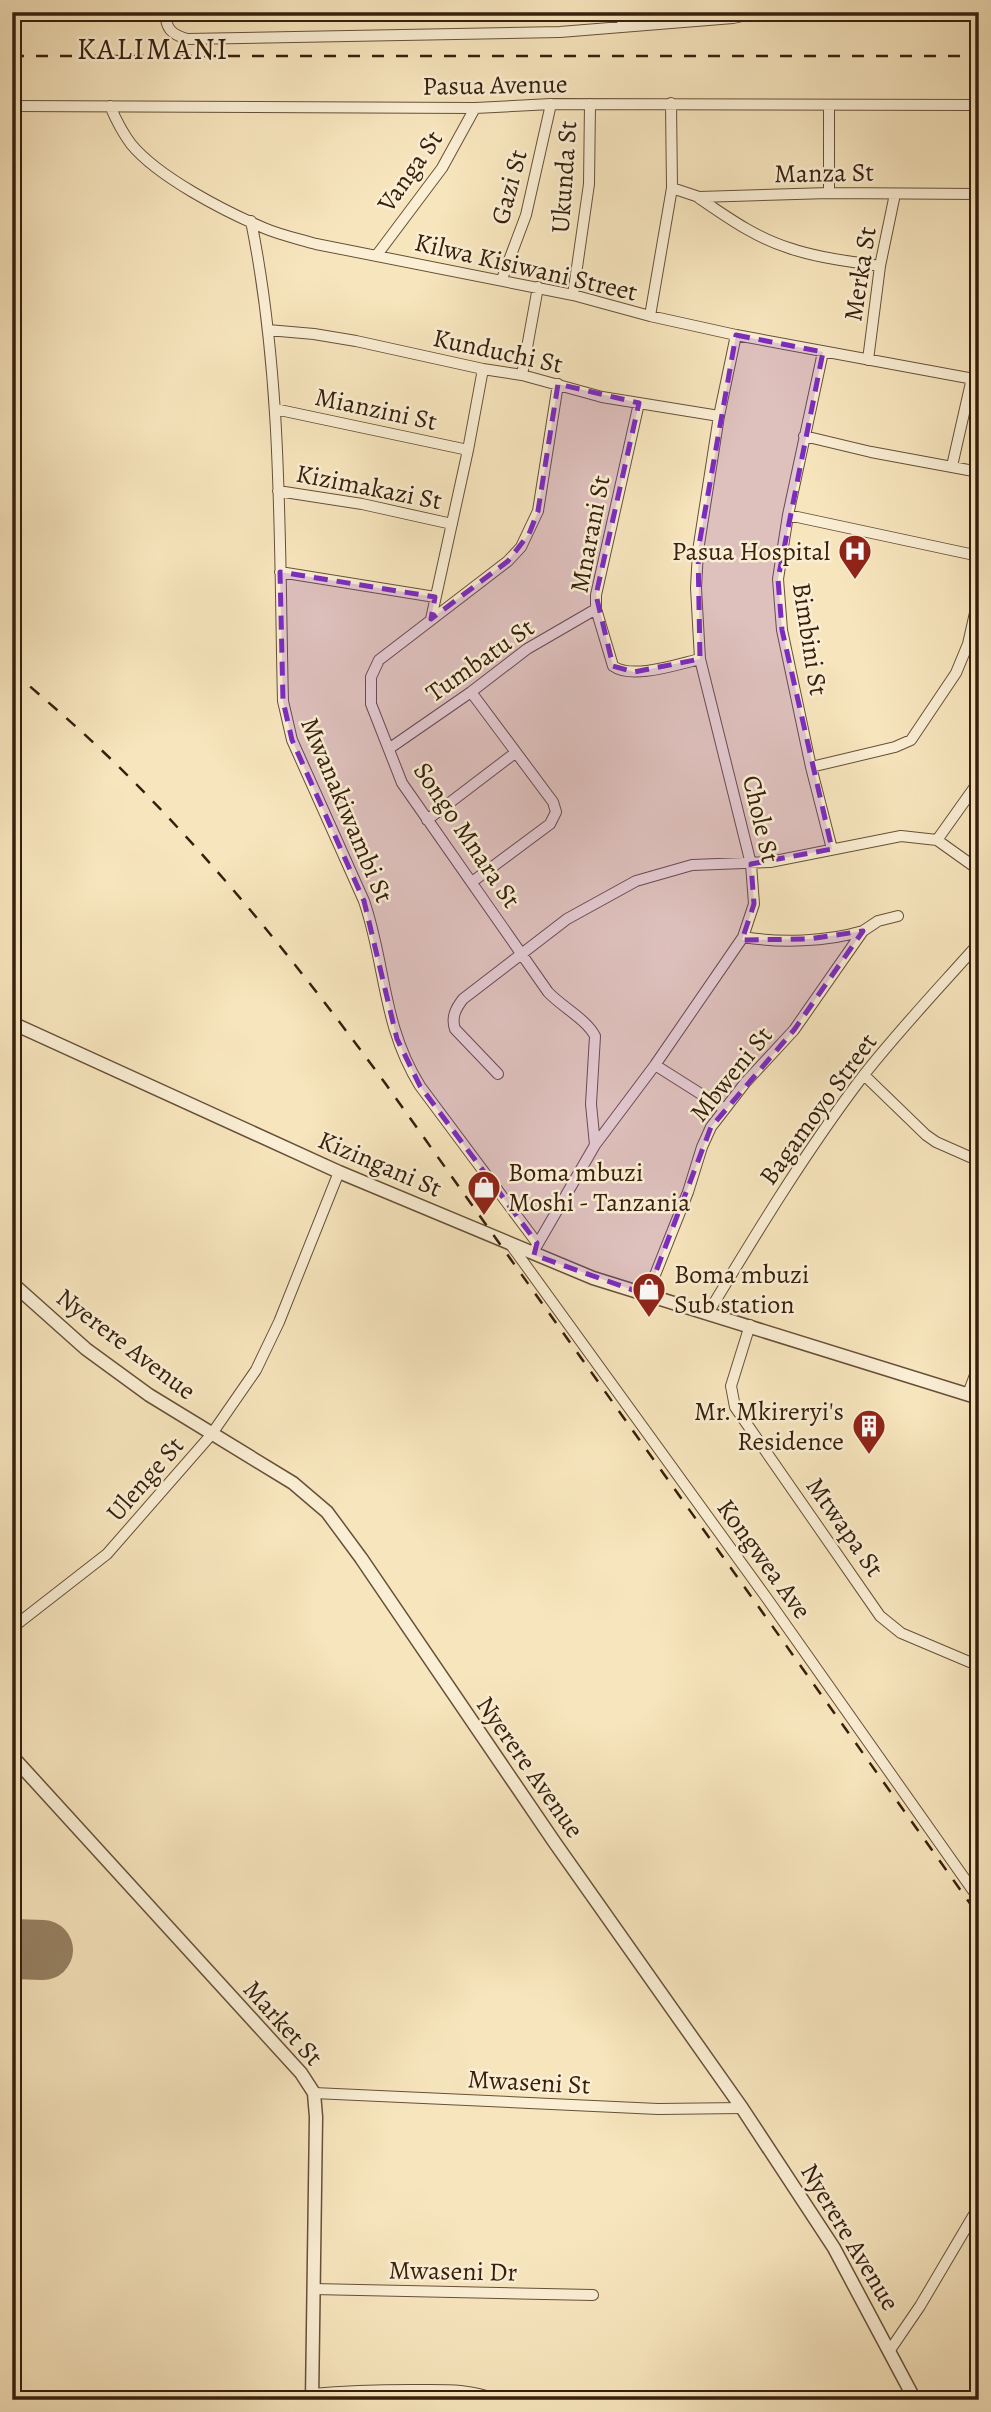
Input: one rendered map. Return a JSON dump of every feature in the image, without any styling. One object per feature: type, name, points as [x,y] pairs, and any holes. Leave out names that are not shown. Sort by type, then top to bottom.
[{"type":"street","points":[[165,12],[166,25],[174,35],[187,39],[560,32],[761,12]]},
{"type":"street","points":[[621,27],[626,12]]},
{"type":"street","points":[[650,316],[672,188],[671,103]]},
{"type":"street","name":"Pasua Avenue","points":[[12,106],[475,108],[671,103],[979,106]]},
{"type":"street","name":"Gazi St","points":[[502,279],[526,215],[551,104]]},
{"type":"street","name":"Ukunda St","points":[[573,295],[589,184],[590,104]]},
{"type":"street","points":[[829,105],[829,193]]},
{"type":"street","name":"Kilwa Kisiwani Street","points":[[110,106],[121,129],[134,146],[155,165],[211,202],[263,228],[316,244],[502,279],[736,335],[975,379]]},
{"type":"street","name":"Vanga St","points":[[376,256],[442,168],[475,108]]},
{"type":"street","name":"Manza St","points":[[672,188],[699,197],[829,193],[979,194]]},
{"type":"street","name":"Merka St","points":[[868,360],[880,266],[895,194]]},
{"type":"street","points":[[699,197],[748,230],[787,248],[880,266]]},
{"type":"street","name":"Mwanakiwambi St","points":[[251,221],[263,281],[275,409],[283,701],[286,720],[292,740],[372,923],[384,992],[406,1063],[536,1249]]},
{"type":"street","points":[[522,375],[538,287]]},
{"type":"street","name":"Kunduchi St","points":[[268,330],[356,341],[482,369],[522,375],[602,397],[719,416]]},
{"type":"street","name":"Chole St","points":[[536,1249],[594,1145],[655,1065],[743,937],[754,904],[751,864],[700,659],[696,588],[698,551],[719,416],[736,335]]},
{"type":"street","name":"Bimbini St","points":[[823,352],[788,515],[778,579],[782,630],[811,767],[832,849]]},
{"type":"street","points":[[430,620],[453,524],[482,369]]},
{"type":"street","points":[[952,466],[975,379]]},
{"type":"street","name":"Songo Mnara St","points":[[558,384],[538,511],[529,534],[508,561],[379,660],[371,677],[371,704],[402,783],[548,992],[584,1022],[595,1036],[591,1104],[594,1145]]},
{"type":"street","name":"Mnarani St","points":[[639,403],[596,595],[596,608],[613,666],[620,671],[634,672],[700,659]]},
{"type":"street","name":"Mianzini St","points":[[275,409],[468,450]]},
{"type":"street","points":[[804,436],[871,452],[979,472]]},
{"type":"street","name":"Kizimakazi St","points":[[278,491],[362,504],[453,524]]},
{"type":"street","points":[[788,515],[979,556]]},
{"type":"street","points":[[280,572],[435,597]]},
{"type":"street","points":[[811,767],[895,747],[911,740],[956,673],[968,644],[979,595]]},
{"type":"street","name":"Tumbatu St","points":[[390,748],[527,649],[596,608]]},
{"type":"street","points":[[471,692],[553,802],[556,812],[550,824],[472,882]]},
{"type":"street","points":[[427,820],[516,753]]},
{"type":"street","points":[[937,841],[979,781]]},
{"type":"street","points":[[498,1074],[455,1029],[454,1015],[463,999],[521,952],[568,919],[636,881],[692,865],[751,864],[901,836],[937,841],[979,870]]},
{"type":"street","points":[[743,937],[758,940],[848,935],[863,931],[878,921],[898,916]]},
{"type":"street","name":"Mbweni St","points":[[647,1294],[688,1192],[702,1147],[723,1108],[794,1030],[863,931]]},
{"type":"street","name":"Bagamoyo Street","points":[[708,1313],[774,1206],[864,1076],[944,980],[979,943]]},
{"type":"street","name":"Kizingani St","points":[[12,1023],[339,1172],[512,1245],[536,1249],[593,1278],[973,1396]]},
{"type":"street","points":[[655,1065],[723,1108]]},
{"type":"street","points":[[864,1076],[926,1135],[979,1161]]},
{"type":"street","name":"Ulenge St","points":[[12,1628],[107,1554],[212,1435],[256,1370],[279,1322],[339,1172]]},
{"type":"street","name":"Kongwea Ave","points":[[512,1245],[766,1597],[979,1899]]},
{"type":"street","name":"Nyerere Avenue","points":[[12,1283],[86,1349],[149,1395],[293,1483],[327,1512],[742,2108],[834,2248],[915,2400]]},
{"type":"street","name":"Mtwapa St","points":[[750,1325],[731,1386],[735,1407],[880,1616],[901,1633],[979,1667]]},
{"type":"street","points":[[973,1396],[979,1364]]},
{"type":"street","name":"Market St","points":[[12,1756],[300,2073],[314,2093],[316,2117],[312,2397]]},
{"type":"street","name":"Mwaseni St","points":[[314,2093],[658,2109],[742,2108]]},
{"type":"street","points":[[890,2350],[920,2306],[979,2206]]},
{"type":"street","name":"Mwaseni Dr","points":[[313,2289],[593,2295]]},
{"type":"street","points":[[904,2378],[907,2400]]},
{"type":"street","points":[[312,2397],[370,2390],[453,2395],[470,2391],[498,2400]]},
{"type":"highlighted area","points":[[736,335],[823,352],[778,579],[782,630],[832,849],[751,864],[754,904],[742,940],[809,939],[863,931],[794,1030],[711,1127],[647,1295],[534,1255],[537,1243],[420,1086],[397,1039],[364,901],[292,740],[283,701],[280,572],[435,597],[431,619],[508,561],[529,534],[538,511],[558,384],[639,403],[596,595],[613,666],[634,672],[700,659],[698,551]]},
{"type":"runway","points":[[12,1949],[43,1950]]},
{"type":"railway","points":[[12,56],[979,56]]},
{"type":"railway","points":[[12,671],[90,739],[188,838],[322,999],[385,1083],[979,1916]]},
{"type":"place","name":"Pasua Hospital","points":[[855,581]]},
{"type":"place","name":"Boma mbuzi Moshi - Tanzania","points":[[484,1217]]},
{"type":"place","name":"Boma mbuzi Sub station","points":[[649,1319]]},
{"type":"place","name":"Mr. Mkireryi's Residence","points":[[869,1456]]},
{"type":"district","name":"KALIMANI","points":[[153,49]]}]
